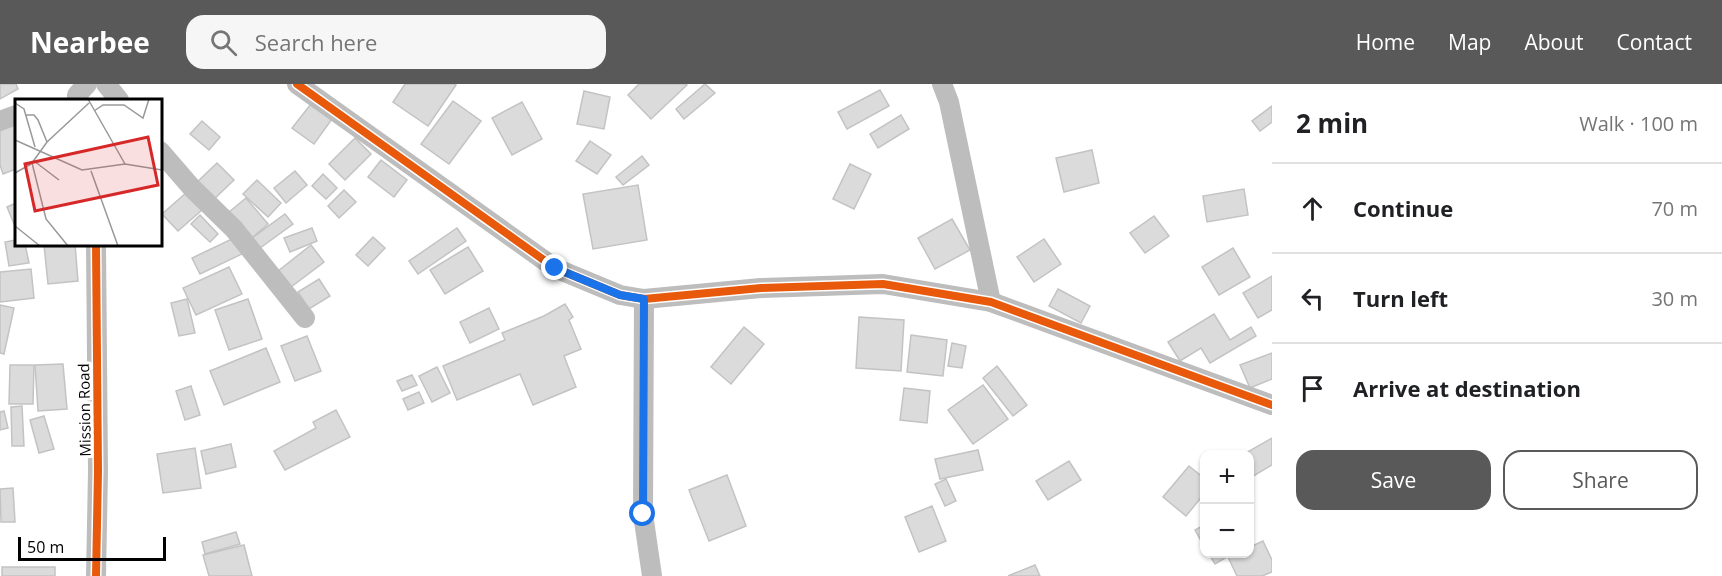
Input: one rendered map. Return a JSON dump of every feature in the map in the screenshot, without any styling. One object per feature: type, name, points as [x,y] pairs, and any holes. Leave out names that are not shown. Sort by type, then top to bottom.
[{"type":"street","points":[[106,84],[118,99]]},
{"type":"street","points":[[297,84],[555,268],[620,295],[644,299],[761,288],[883,284],[991,302],[1272,405]]},
{"type":"street","points":[[942,84],[949,102],[991,302]]},
{"type":"street","points":[[0,121],[15,115]]},
{"type":"street","points":[[162,152],[192,188],[234,229],[305,318]]},
{"type":"street","name":"Mission Road","points":[[96,246],[98,471],[96,576]]},
{"type":"street","points":[[644,299],[643,514],[652,576]]},
{"type":"building","points":[[0,84],[16,84],[18,89],[0,99]]},
{"type":"building","points":[[405,84],[456,85],[428,126],[393,102]]},
{"type":"building","points":[[639,84],[687,85],[651,119],[628,95]]},
{"type":"building","points":[[705,84],[715,93],[684,119],[676,109]]},
{"type":"building","points":[[880,90],[889,106],[847,129],[838,112]]},
{"type":"building","points":[[584,91],[610,97],[604,129],[577,124]]},
{"type":"building","points":[[453,101],[481,121],[449,164],[421,144]]},
{"type":"building","points":[[522,102],[542,139],[512,155],[492,118]]},
{"type":"building","points":[[311,104],[332,119],[314,144],[292,128]]},
{"type":"building","points":[[1272,106],[1272,122],[1260,131],[1252,121]]},
{"type":"building","points":[[901,115],[909,129],[878,148],[870,134]]},
{"type":"building","points":[[202,121],[220,137],[209,150],[190,134]]},
{"type":"building","points":[[15,125],[15,169],[3,174],[0,165],[0,130]]},
{"type":"building","points":[[355,138],[371,154],[345,180],[329,164]]},
{"type":"building","points":[[590,141],[611,155],[597,174],[576,161]]},
{"type":"building","points":[[1092,150],[1099,183],[1064,192],[1056,158]]},
{"type":"building","points":[[642,156],[649,165],[623,185],[616,177]]},
{"type":"building","points":[[381,160],[407,180],[394,197],[368,177]]},
{"type":"building","points":[[217,163],[234,180],[210,203],[193,186]]},
{"type":"building","points":[[850,164],[871,174],[854,209],[833,199]]},
{"type":"building","points":[[295,171],[307,185],[286,203],[274,188]]},
{"type":"building","points":[[323,174],[337,188],[326,199],[312,186]]},
{"type":"building","points":[[257,180],[281,203],[268,217],[243,194]]},
{"type":"building","points":[[638,185],[647,240],[593,249],[583,194]]},
{"type":"building","points":[[1244,189],[1248,215],[1207,222],[1203,196]]},
{"type":"building","points":[[344,190],[356,202],[339,218],[328,206]]},
{"type":"building","points":[[186,193],[202,210],[178,231],[162,214]]},
{"type":"building","points":[[246,198],[268,224],[252,238],[229,212]]},
{"type":"building","points":[[15,203],[14,224],[7,207]]},
{"type":"building","points":[[285,214],[293,224],[260,248],[252,238]]},
{"type":"building","points":[[200,215],[218,234],[210,242],[191,224]]},
{"type":"building","points":[[1154,216],[1169,236],[1145,253],[1130,233]]},
{"type":"building","points":[[952,219],[970,250],[935,269],[918,238]]},
{"type":"building","points":[[312,228],[317,241],[290,252],[284,238]]},
{"type":"building","points":[[457,228],[466,241],[418,274],[409,261]]},
{"type":"building","points":[[373,237],[385,248],[368,266],[356,255]]},
{"type":"building","points":[[234,238],[242,254],[200,274],[192,258]]},
{"type":"building","points":[[1044,239],[1061,264],[1034,282],[1017,257]]},
{"type":"building","points":[[15,240],[15,246],[25,246],[29,263],[9,266],[5,242]]},
{"type":"building","points":[[311,245],[324,262],[291,287],[278,271]]},
{"type":"building","points":[[44,246],[75,246],[78,281],[48,284]]},
{"type":"building","points":[[468,247],[483,271],[445,294],[430,270]]},
{"type":"building","points":[[1233,248],[1250,277],[1219,295],[1202,267]]},
{"type":"building","points":[[229,267],[242,294],[196,315],[183,288]]},
{"type":"building","points":[[31,269],[34,298],[0,302],[0,272]]},
{"type":"building","points":[[1272,276],[1272,310],[1258,318],[1243,293]]},
{"type":"building","points":[[319,279],[330,296],[309,309],[298,292]]},
{"type":"building","points":[[1058,289],[1090,306],[1081,323],[1049,306]]},
{"type":"building","points":[[187,299],[195,333],[179,336],[171,303]]},
{"type":"building","points":[[248,299],[262,339],[229,350],[215,310]]},
{"type":"building","points":[[565,304],[573,317],[569,320],[581,349],[564,356],[576,387],[533,405],[520,374],[457,400],[443,366],[505,340],[502,333],[544,316]]},
{"type":"building","points":[[0,305],[14,308],[4,354],[0,353]]},
{"type":"building","points":[[489,308],[499,329],[470,343],[460,322]]},
{"type":"building","points":[[1214,314],[1230,340],[1251,327],[1256,336],[1210,363],[1201,348],[1180,361],[1168,342]]},
{"type":"building","points":[[859,317],[904,320],[901,371],[856,368]]},
{"type":"building","points":[[744,327],[764,344],[731,384],[711,367]]},
{"type":"building","points":[[911,335],[947,340],[943,376],[907,372]]},
{"type":"building","points":[[307,336],[321,371],[295,381],[281,346]]},
{"type":"building","points":[[952,343],[966,346],[962,368],[948,366]]},
{"type":"building","points":[[266,348],[280,382],[224,405],[210,371]]},
{"type":"building","points":[[1272,353],[1272,379],[1250,388],[1240,365]]},
{"type":"building","points":[[63,364],[67,409],[38,411],[35,365]]},
{"type":"building","points":[[10,365],[34,365],[33,404],[9,404]]},
{"type":"building","points":[[997,366],[1027,405],[1013,416],[983,378]]},
{"type":"building","points":[[437,367],[450,393],[432,402],[419,376]]},
{"type":"building","points":[[412,375],[417,385],[402,391],[397,381]]},
{"type":"building","points":[[983,385],[1008,419],[973,444],[948,410]]},
{"type":"building","points":[[191,386],[200,415],[185,420],[176,391]]},
{"type":"building","points":[[904,388],[930,391],[927,423],[900,420]]},
{"type":"building","points":[[419,392],[424,403],[408,410],[403,399]]},
{"type":"building","points":[[22,406],[24,446],[12,446],[11,407]]},
{"type":"building","points":[[336,410],[350,437],[285,470],[274,451],[316,428],[313,422]]},
{"type":"building","points":[[4,411],[8,428],[0,430],[0,412]]},
{"type":"building","points":[[44,416],[54,449],[39,453],[30,420]]},
{"type":"building","points":[[1272,438],[1272,465],[1254,476],[1254,450],[1251,450]]},
{"type":"building","points":[[231,444],[236,467],[206,474],[201,451]]},
{"type":"building","points":[[195,448],[201,488],[163,493],[157,454]]},
{"type":"building","points":[[978,450],[983,470],[940,479],[935,459]]},
{"type":"building","points":[[1069,461],[1081,480],[1048,500],[1036,481]]},
{"type":"building","points":[[1189,466],[1200,475],[1200,499],[1186,516],[1163,497]]},
{"type":"building","points":[[727,475],[746,526],[709,541],[689,490]]},
{"type":"building","points":[[946,479],[956,501],[945,506],[935,484]]},
{"type":"building","points":[[13,488],[15,522],[1,522],[0,489]]},
{"type":"building","points":[[932,506],[946,541],[919,552],[905,517]]},
{"type":"building","points":[[1200,527],[1200,539],[1195,530]]},
{"type":"building","points":[[236,532],[240,544],[205,554],[202,542]]},
{"type":"building","points":[[1263,541],[1272,560],[1272,572],[1262,576],[1237,576],[1228,558],[1254,558],[1254,545]]},
{"type":"building","points":[[244,545],[252,576],[209,576],[203,555]]},
{"type":"building","points":[[1211,558],[1225,558],[1215,564]]},
{"type":"building","points":[[1035,565],[1040,576],[1008,576]]},
{"type":"building","points":[[2,567],[55,567],[55,576],[2,576]]},
{"type":"cycle path","points":[[297,84],[555,268],[620,295],[644,299],[761,288],[883,284],[991,302],[1272,405]]},
{"type":"cycle path","points":[[96,246],[98,471],[96,576]]},
{"type":"route","points":[[555,268],[620,295],[644,299],[643,514]]}]
